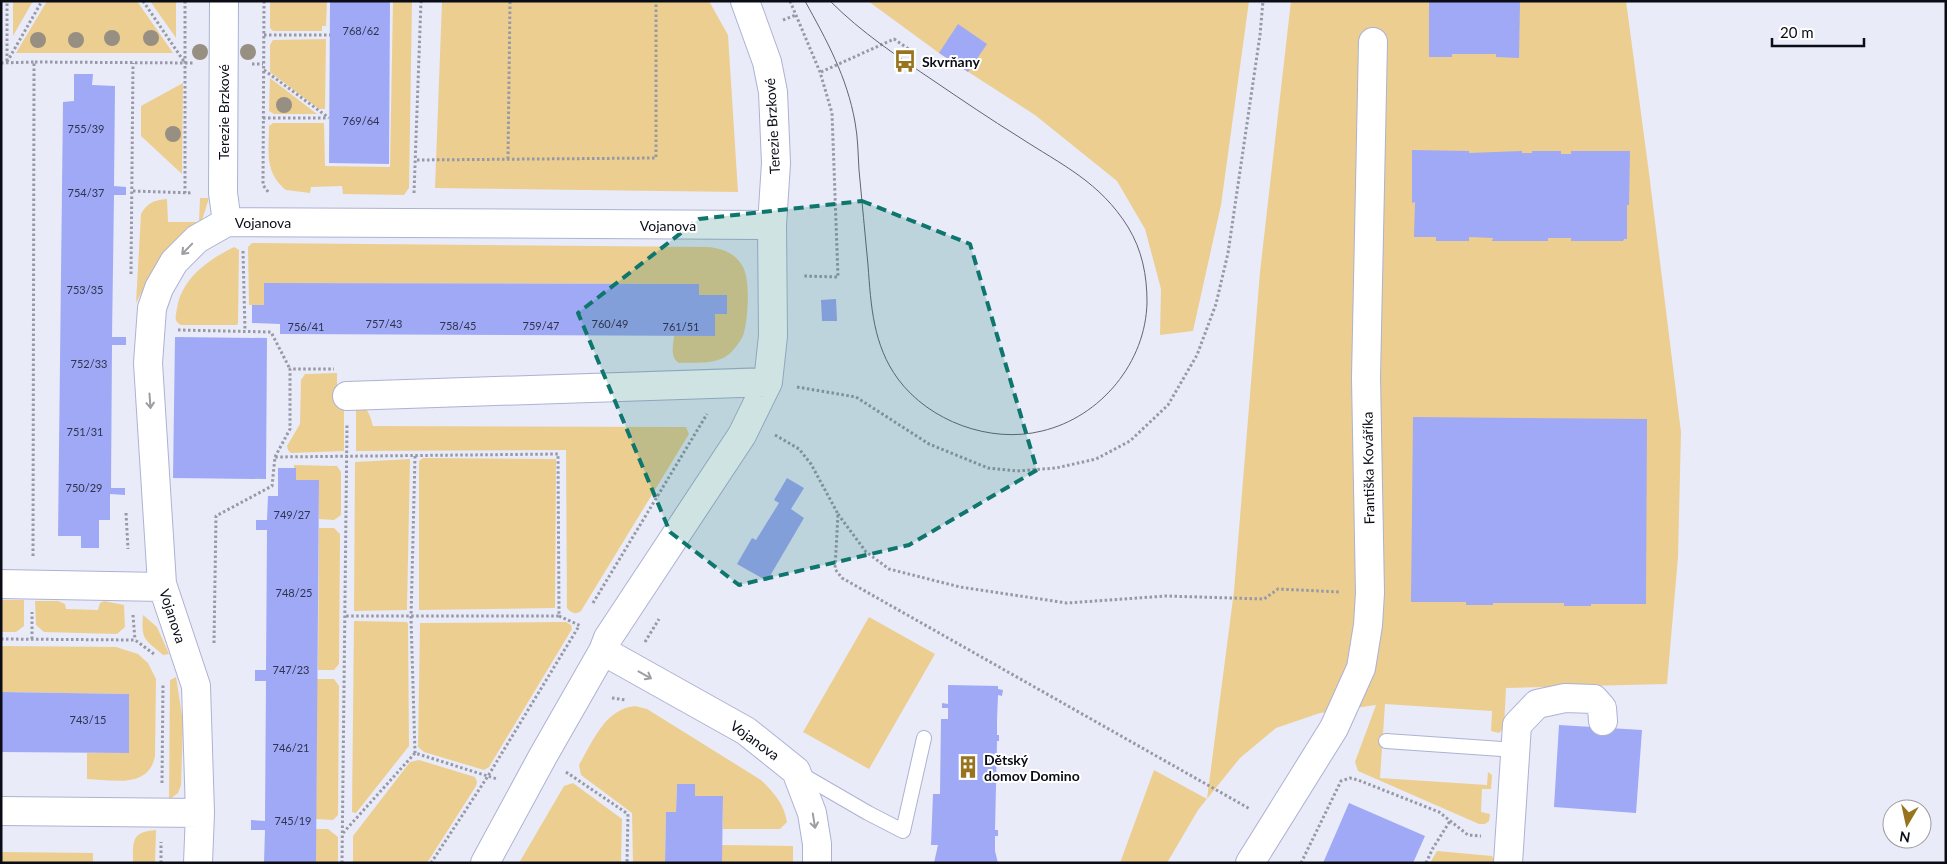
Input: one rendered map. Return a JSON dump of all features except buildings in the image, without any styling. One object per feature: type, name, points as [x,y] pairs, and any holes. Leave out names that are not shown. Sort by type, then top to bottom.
[{"type":"street","name":"Terezie Brzkové","points":[[224,1],[223,193],[227,222]]},
{"type":"street","name":"Terezie Brzkové","points":[[745,1],[767,62],[773,92],[776,163],[772,225]]},
{"type":"street","name":"Františka Kováříka","points":[[1250,863],[1334,728],[1361,668],[1368,625],[1370,593],[1366,378],[1373,42]]},
{"type":"street","name":"Vojanova","points":[[198,863],[200,813],[196,686],[162,586],[148,363],[152,308],[159,288],[174,262],[197,239],[227,222],[772,225]]},
{"type":"street","points":[[485,863],[603,651],[608,638],[742,435],[768,382],[772,336],[772,225]]},
{"type":"street","points":[[348,396],[768,382]]},
{"type":"street","points":[[1,584],[162,586]]},
{"type":"street","name":"Vojanova","points":[[603,651],[746,731],[796,771]]},
{"type":"street","points":[[1508,851],[1517,726],[1537,704],[1565,698],[1594,699],[1602,708],[1602,721]]},
{"type":"street","points":[[796,771],[812,813],[817,844],[817,863]]},
{"type":"street","points":[[1,810],[200,813]]},
{"type":"lane","points":[[796,771],[903,831],[924,738]]},
{"type":"lane","points":[[1386,741],[1516,750]]},
{"type":"path","points":[[7,1],[7,62]]},
{"type":"path","points":[[7,62],[42,1]]},
{"type":"path","points":[[143,1],[185,63]]},
{"type":"path","points":[[185,1],[185,192]]},
{"type":"path","points":[[264,1],[263,185],[269,193],[275,196]]},
{"type":"path","points":[[422,1],[414,201],[427,222]]},
{"type":"path","points":[[508,159],[510,1]]},
{"type":"path","points":[[417,160],[656,158],[656,1]]},
{"type":"path","points":[[768,382],[856,397],[929,444],[988,468],[1018,471],[1056,468],[1096,459],[1130,441],[1168,405],[1197,355],[1216,304],[1229,243],[1260,35],[1263,1]]},
{"type":"path","points":[[264,35],[330,35]]},
{"type":"path","points":[[820,72],[894,39],[910,50]]},
{"type":"path","points":[[32,639],[34,62]]},
{"type":"path","points":[[1,63],[263,64]]},
{"type":"path","points":[[263,118],[329,118],[264,70]]},
{"type":"path","points":[[243,250],[245,331]]},
{"type":"path","points":[[177,330],[271,332],[290,369]]},
{"type":"path","points":[[589,608],[708,412],[715,384]]},
{"type":"path","points":[[342,863],[348,396]]},
{"type":"path","points":[[750,421],[799,449],[811,464],[838,514],[866,552],[889,569],[960,588],[1067,603],[1166,596],[1264,599],[1278,589],[1370,593]]},
{"type":"path","points":[[214,648],[216,516],[272,486],[275,457],[558,454],[559,616],[411,618],[345,616]]},
{"type":"path","points":[[342,833],[415,753],[411,618],[414,456]]},
{"type":"path","points":[[838,514],[835,569],[842,578],[1274,823]]},
{"type":"path","points":[[431,863],[488,776],[584,617]]},
{"type":"path","points":[[1,639],[135,640],[156,656]]},
{"type":"path","points":[[161,863],[163,680]]},
{"type":"path","points":[[612,698],[631,701]]},
{"type":"path","points":[[415,753],[488,776]]},
{"type":"path","points":[[543,756],[628,814],[627,863]]},
{"type":"path","points":[[1301,863],[1341,781],[1350,778],[1439,812],[1468,835],[1508,851]]},
{"type":"path","points":[[1426,863],[1432,848],[1450,821]]},
{"type":"highlighted area","points":[[862,201],[970,244],[1037,470],[909,545],[739,585],[670,532],[578,313],[699,219]]},
{"type":"shaded area","points":[[13,1],[33,1],[13,36]]},
{"type":"shaded area","points":[[47,1],[137,1],[173,53],[16,53]]},
{"type":"shaded area","points":[[150,1],[176,1],[176,38]]},
{"type":"shaded area","points":[[270,1],[327,1],[326,26],[322,26],[322,31],[273,31],[270,28]]},
{"type":"shaded area","points":[[393,1],[412,1],[409,188],[404,195],[343,194],[342,186],[311,187],[310,193],[286,190],[274,176],[269,161],[269,126],[273,123],[324,123],[325,166],[390,167]]},
{"type":"shaded area","points":[[442,1],[709,1],[728,35],[738,192],[435,188]]},
{"type":"shaded area","points":[[868,1],[1249,1],[1221,205],[1193,331],[1160,335],[1161,289],[1145,229],[1117,181],[1035,115],[939,53]]},
{"type":"shaded area","points":[[1291,1],[1626,1],[1681,432],[1678,557],[1667,684],[1506,688],[1504,728],[1499,733],[1491,731],[1492,711],[1385,704],[1380,778],[1487,785],[1488,772],[1492,775],[1491,789],[1482,789],[1481,812],[1490,814],[1489,821],[1485,824],[1479,824],[1358,771],[1355,762],[1376,705],[1320,713],[1276,728],[1240,758],[1207,799],[1234,591],[1260,272]]},
{"type":"shaded area","points":[[326,39],[325,109],[319,109],[270,72],[270,45],[273,40]]},
{"type":"shaded area","points":[[270,78],[317,114],[274,114],[269,111]]},
{"type":"shaded area","points":[[183,83],[182,174],[141,136],[141,106]]},
{"type":"shaded area","points":[[200,198],[209,198],[199,230],[184,238],[179,237],[155,267],[136,303],[141,214],[151,203],[167,199],[168,222],[199,222]]},
{"type":"shaded area","points":[[252,243],[709,247],[731,254],[739,261],[745,271],[748,298],[745,326],[740,342],[723,358],[705,362],[679,363],[676,361],[673,351],[674,336],[715,336],[715,314],[727,313],[727,296],[699,295],[699,284],[264,283],[264,305],[249,305],[248,247]]},
{"type":"shaded area","points":[[234,247],[239,250],[237,325],[181,325],[178,323],[176,316],[180,297],[190,279],[206,264]]},
{"type":"shaded area","points":[[337,373],[337,405],[344,405],[344,451],[291,453],[287,446],[300,424],[301,380],[305,374]]},
{"type":"shaded area","points":[[356,404],[366,409],[373,426],[686,427],[689,434],[581,611],[575,613],[567,608],[566,450],[356,451]]},
{"type":"shaded area","points":[[423,458],[556,459],[555,608],[419,610],[419,461]]},
{"type":"shaded area","points":[[410,459],[407,610],[354,611],[355,462]]},
{"type":"shaded area","points":[[294,465],[337,466],[341,472],[341,515],[334,520],[319,519],[319,480],[296,480],[296,468],[294,468]]},
{"type":"shaded area","points":[[319,528],[334,528],[340,534],[339,664],[334,670],[318,670]]},
{"type":"shaded area","points":[[1,600],[24,600],[24,626],[16,632],[1,632]]},
{"type":"shaded area","points":[[35,601],[58,601],[65,604],[66,609],[98,610],[100,603],[104,601],[124,605],[125,627],[117,634],[44,632],[36,625]]},
{"type":"shaded area","points":[[143,615],[157,627],[169,654],[163,655],[146,639],[143,630]]},
{"type":"shaded area","points":[[869,617],[935,654],[869,769],[803,732]]},
{"type":"shaded area","points":[[354,621],[407,622],[408,624],[409,746],[356,813],[352,812]]},
{"type":"shaded area","points":[[566,622],[571,625],[572,629],[489,767],[484,770],[424,752],[418,747],[420,623]]},
{"type":"shaded area","points":[[1,646],[116,647],[138,654],[148,663],[156,679],[155,756],[151,767],[145,774],[128,780],[87,779],[87,753],[129,753],[129,694],[1,692]]},
{"type":"shaded area","points":[[176,677],[183,722],[181,785],[178,793],[169,800],[170,680]]},
{"type":"shaded area","points":[[317,679],[334,679],[339,686],[338,815],[333,820],[316,819]]},
{"type":"shaded area","points":[[635,706],[647,709],[761,780],[781,804],[787,822],[780,829],[723,829],[723,796],[695,796],[695,784],[677,784],[676,812],[666,812],[665,863],[633,863],[632,813],[581,775],[579,765],[595,737],[608,720],[625,708]]},
{"type":"shaded area","points":[[419,760],[475,777],[476,786],[427,863],[353,863],[353,836],[410,762]]},
{"type":"shaded area","points":[[1154,770],[1207,799],[1198,810],[1167,863],[1120,863]]},
{"type":"shaded area","points":[[573,783],[622,819],[621,863],[519,863],[564,786]]},
{"type":"shaded area","points":[[316,829],[328,829],[338,837],[338,863],[316,863]]},
{"type":"shaded area","points":[[156,830],[155,863],[133,863],[135,839],[142,833]]},
{"type":"shaded area","points":[[722,845],[793,846],[793,863],[722,863]]},
{"type":"shaded area","points":[[1437,851],[1492,856],[1495,863],[1430,863]]},
{"type":"shaded area","points":[[1,852],[93,853],[93,863],[1,863]]},
{"type":"tram line","points":[[805,1],[821,30],[841,74],[855,122],[872,310],[883,353],[898,379],[926,407],[962,426],[982,431],[1002,434],[1042,431],[1063,424],[1083,413],[1101,400],[1116,384],[1129,365],[1145,324],[1147,302],[1145,272],[1137,245],[1128,227],[1117,211],[1093,186],[893,53],[867,34],[830,1]]},
{"type":"place","name":"Skvrňany","points":[[905,61]]},
{"type":"place","name":"Dětský domov Domino","points":[[968,767]]}]
